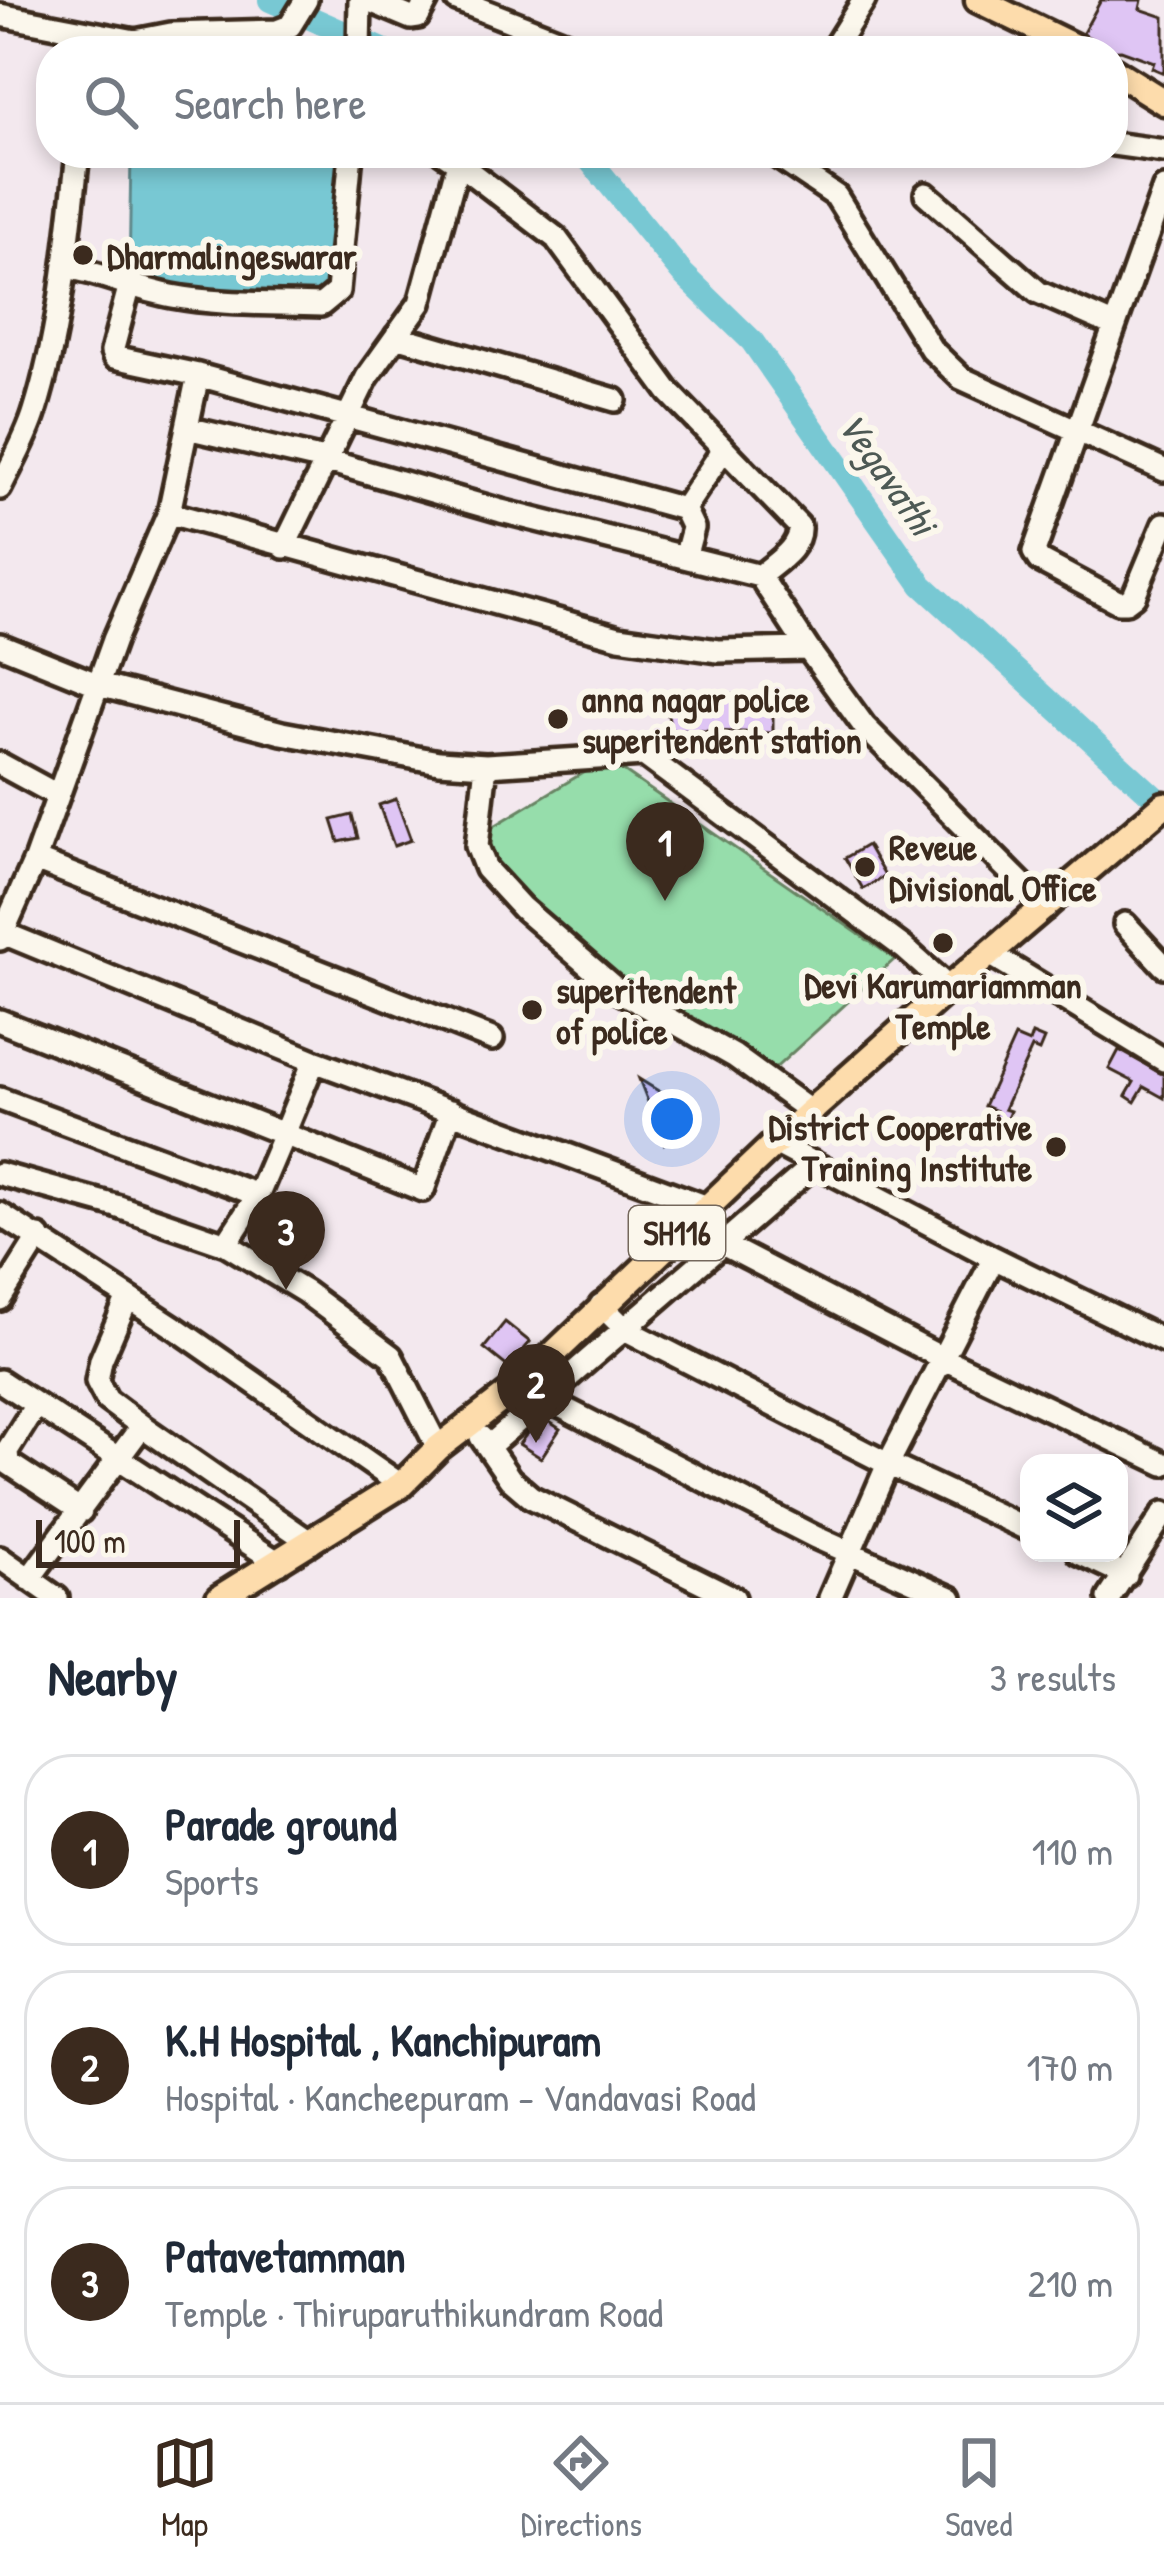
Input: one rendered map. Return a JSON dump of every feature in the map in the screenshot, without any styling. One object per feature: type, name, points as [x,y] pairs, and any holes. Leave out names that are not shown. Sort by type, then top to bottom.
[{"type":"main road","points":[[978,0],[1051,36]]},
{"type":"main road","points":[[1128,79],[1164,102]]},
{"type":"main road","name":"SH116","points":[[219,1598],[401,1486],[438,1448],[524,1382],[775,1143],[1164,805]]},
{"type":"street","points":[[360,36],[363,4],[411,18],[418,17],[427,0]]},
{"type":"street","points":[[457,0],[549,36]]},
{"type":"street","points":[[841,36],[864,0]]},
{"type":"street","points":[[164,36],[277,32],[290,26],[305,2]]},
{"type":"street","points":[[0,15],[88,36]]},
{"type":"street","points":[[1128,146],[1164,151]]},
{"type":"street","points":[[0,488],[7,454],[33,417],[45,376],[76,168]]},
{"type":"street","points":[[65,267],[102,273],[129,287],[216,301],[321,305],[338,291],[350,168]]},
{"type":"street","points":[[284,547],[367,376],[420,303],[448,168]]},
{"type":"street","points":[[463,168],[556,238],[669,392],[799,526],[800,536],[790,550],[760,576]]},
{"type":"street","points":[[794,168],[836,196],[931,349],[962,377],[1164,470]]},
{"type":"street","points":[[1164,188],[1034,552],[1039,560],[1126,602],[1134,596],[1164,520],[1164,504]]},
{"type":"street","points":[[926,194],[1038,292],[1113,325]]},
{"type":"street","points":[[129,287],[114,357],[198,375],[684,509],[693,528],[686,554]]},
{"type":"street","points":[[396,336],[615,400]]},
{"type":"street","points":[[198,375],[170,513],[113,640],[35,860],[1,936],[314,1060],[705,1206]]},
{"type":"street","points":[[187,428],[760,576],[864,726],[1046,908]]},
{"type":"street","points":[[684,509],[723,450]]},
{"type":"street","points":[[170,513],[619,637],[718,651],[808,649]]},
{"type":"street","points":[[0,645],[99,685],[282,733],[439,762],[486,765],[644,755],[904,948],[949,988]]},
{"type":"street","points":[[0,764],[57,795]]},
{"type":"street","points":[[486,765],[477,846],[486,869],[522,908],[616,990],[734,1056],[810,1112]]},
{"type":"street","points":[[35,860],[492,1039]]},
{"type":"street","points":[[1125,924],[1164,966]]},
{"type":"street","points":[[990,954],[1164,1060]]},
{"type":"street","points":[[0,1021],[423,1190],[451,1111]]},
{"type":"street","points":[[226,1244],[257,1195],[314,1060]]},
{"type":"street","points":[[0,1099],[257,1195]]},
{"type":"street","points":[[775,1143],[1164,1341]]},
{"type":"street","points":[[488,1447],[815,1164]]},
{"type":"street","points":[[0,1174],[116,1205],[226,1244],[305,1292],[392,1356],[438,1448]]},
{"type":"street","points":[[0,1214],[401,1486]]},
{"type":"street","points":[[0,1299],[39,1238]]},
{"type":"street","points":[[724,1245],[942,1358],[1164,1464]]},
{"type":"street","points":[[830,1598],[889,1464],[994,1258]]},
{"type":"street","points":[[128,1297],[101,1360],[97,1381],[107,1400],[311,1543]]},
{"type":"street","points":[[601,1305],[626,1330],[1020,1525]]},
{"type":"street","points":[[0,1381],[279,1563]]},
{"type":"street","points":[[546,1400],[850,1553],[952,1598]]},
{"type":"street","points":[[37,1405],[7,1450],[8,1463],[81,1511]]},
{"type":"street","points":[[472,1422],[509,1479],[531,1497],[734,1598]]},
{"type":"street","points":[[29,1579],[142,1426]]},
{"type":"street","points":[[1109,1598],[1160,1526]]},
{"type":"street","points":[[0,1558],[57,1598]]},
{"type":"street","points":[[1098,1562],[1126,1575]]},
{"type":"green space","points":[[606,759],[895,959],[771,1072],[684,1043],[603,991],[466,843]]},
{"type":"water","points":[[131,168],[338,168],[325,297],[129,283]]},
{"type":"building","points":[[1101,0],[1142,0],[1140,9],[1164,17],[1164,73],[1152,68],[1154,62],[1128,53],[1128,36],[1083,33]]},
{"type":"building","points":[[664,695],[773,695],[773,733],[671,730]]},
{"type":"building","points":[[396,799],[411,840],[394,846],[379,805]]},
{"type":"building","points":[[352,815],[358,838],[339,842],[332,820]]},
{"type":"building","name":"Reveue Divisional Office","points":[[867,845],[885,876],[863,889],[845,858]]},
{"type":"building","points":[[1032,1034],[1044,1039],[1039,1051],[1032,1048],[1004,1109],[1010,1111],[1005,1123],[993,1118],[996,1111],[984,1106],[1015,1037],[1029,1043]]},
{"type":"building","points":[[1119,1050],[1164,1075],[1164,1098],[1144,1087],[1135,1102],[1126,1096],[1134,1082],[1109,1069]]},
{"type":"building","points":[[639,1079],[686,1108],[664,1143]]},
{"type":"building","points":[[505,1322],[530,1342],[509,1368],[484,1348]]},
{"type":"building","points":[[548,1421],[560,1429],[541,1458],[519,1444],[529,1431],[538,1437]]},
{"type":"waterway","name":"Vegavathi","points":[[270,0],[351,36]]},
{"type":"waterway","name":"Vegavathi","points":[[596,168],[682,273],[752,341],[922,585],[1164,806]]},
{"type":"place","name":"Dharmalingeswarar","points":[[83,255]]},
{"type":"place","name":"anna nagar police superitendent station","points":[[558,719]]},
{"type":"place","name":"Reveue Divisional Office","points":[[865,867]]},
{"type":"place","name":"Parade ground","points":[[665,901]]},
{"type":"place","name":"Devi Karumariamman Temple","points":[[943,943]]},
{"type":"place","name":"superitendent of police","points":[[532,1010]]},
{"type":"place","name":"District Cooperative Training Institute","points":[[1056,1147]]},
{"type":"place","name":"Patavetamman","points":[[286,1290]]},
{"type":"place","name":"K.H Hospital , Kanchipuram","points":[[536,1443]]}]
